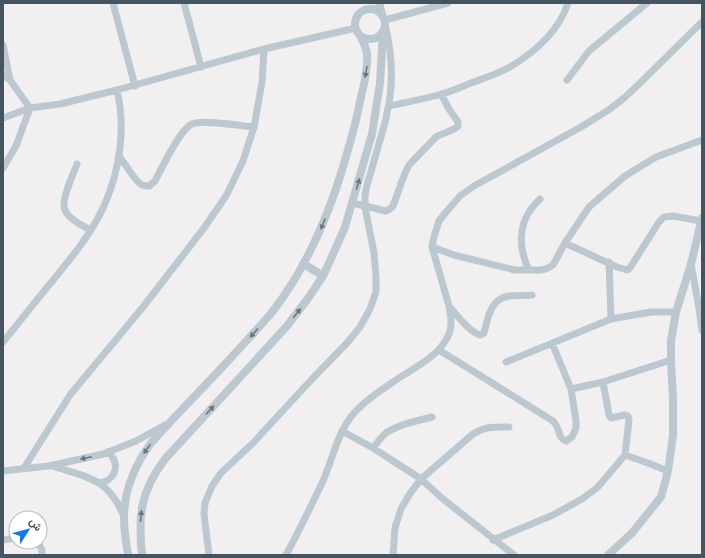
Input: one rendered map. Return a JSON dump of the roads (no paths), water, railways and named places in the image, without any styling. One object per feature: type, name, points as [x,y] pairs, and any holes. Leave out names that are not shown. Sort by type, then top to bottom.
[{"type":"street","points":[[113,3],[135,86]]},
{"type":"street","points":[[184,3],[202,66]]},
{"type":"street","points":[[128,555],[124,518],[125,508],[128,488],[140,460],[151,443],[260,326],[285,294],[304,264],[319,232],[338,184],[352,135],[367,63],[366,47],[358,31],[356,20],[359,14],[360,3]]},
{"type":"street","points":[[209,555],[204,514],[205,503],[212,486],[221,473],[254,442],[347,343],[360,327],[376,292],[372,239],[365,207],[365,195],[389,106],[392,83],[390,47],[379,3]]},
{"type":"street","points":[[3,118],[30,108],[60,104],[135,86],[264,49],[358,31],[370,39],[378,37],[384,23],[448,3]]},
{"type":"street","points":[[389,106],[441,94],[509,67],[526,57],[541,44],[556,27],[568,3]]},
{"type":"street","points":[[567,80],[589,51],[647,3]]},
{"type":"street","points":[[142,555],[140,530],[141,512],[149,485],[159,467],[287,326],[323,276],[345,226],[367,151],[375,118],[381,78],[384,23],[377,10],[369,9],[359,14]]},
{"type":"street","points":[[286,555],[323,480],[346,423],[372,396],[439,350],[447,338],[451,324],[449,306],[432,248],[439,221],[446,212],[460,196],[474,186],[581,127],[610,109],[638,85],[702,22]]},
{"type":"street","points":[[3,45],[10,80]]},
{"type":"street","points":[[24,468],[70,396],[143,307],[204,228],[226,196],[243,161],[254,127],[262,82],[264,49]]},
{"type":"street","points":[[3,75],[10,80],[30,108]]},
{"type":"street","points":[[3,342],[68,262],[90,230],[104,206],[114,182],[119,156],[122,120],[120,100],[117,90]]},
{"type":"street","points":[[352,203],[365,207],[386,210],[393,206],[409,165],[441,133],[453,130],[458,126],[458,122],[441,94]]},
{"type":"street","points":[[3,168],[16,146],[30,108]]},
{"type":"street","points":[[119,156],[141,185],[149,186],[155,181],[183,132],[192,124],[211,122],[254,127]]},
{"type":"street","points":[[432,248],[516,270],[546,269],[553,265],[565,243],[589,207],[625,176],[656,157],[702,140]]},
{"type":"street","points":[[77,164],[64,205],[69,216],[90,230]]},
{"type":"street","points":[[529,270],[521,249],[522,230],[524,221],[531,209],[540,199]]},
{"type":"street","points":[[565,243],[627,270],[630,268],[659,222],[664,217],[673,216],[702,220],[691,264],[676,312],[671,341],[673,435],[668,471],[661,497],[632,533],[608,555]]},
{"type":"street","points":[[609,262],[612,319]]},
{"type":"street","points":[[304,264],[323,276]]},
{"type":"street","points":[[691,264],[701,307],[702,330]]},
{"type":"street","points":[[449,306],[465,324],[480,335],[484,333],[493,304],[499,299],[509,296],[532,295]]},
{"type":"street","points":[[506,362],[612,319],[651,312],[676,312]]},
{"type":"street","points":[[439,350],[553,421],[558,427],[562,439],[566,441],[572,437],[576,428],[576,420],[571,389],[552,343]]},
{"type":"street","points":[[571,389],[603,382],[671,360]]},
{"type":"street","points":[[493,540],[553,515],[582,499],[597,488],[625,454],[629,420],[628,416],[625,415],[612,418],[609,415],[603,382]]},
{"type":"street","points":[[373,448],[386,433],[395,428],[432,417]]},
{"type":"street","points":[[3,471],[49,466],[108,452],[136,442],[172,420]]},
{"type":"street","points":[[393,555],[395,528],[400,509],[421,480],[479,430],[509,427]]},
{"type":"street","points":[[342,431],[373,448],[421,480],[443,500],[493,540],[504,552],[514,555]]},
{"type":"street","points":[[99,482],[110,479],[115,469],[115,461],[108,452]]},
{"type":"street","points":[[625,454],[668,471]]},
{"type":"street","points":[[49,466],[88,477],[99,482],[117,502],[124,518]]}]
